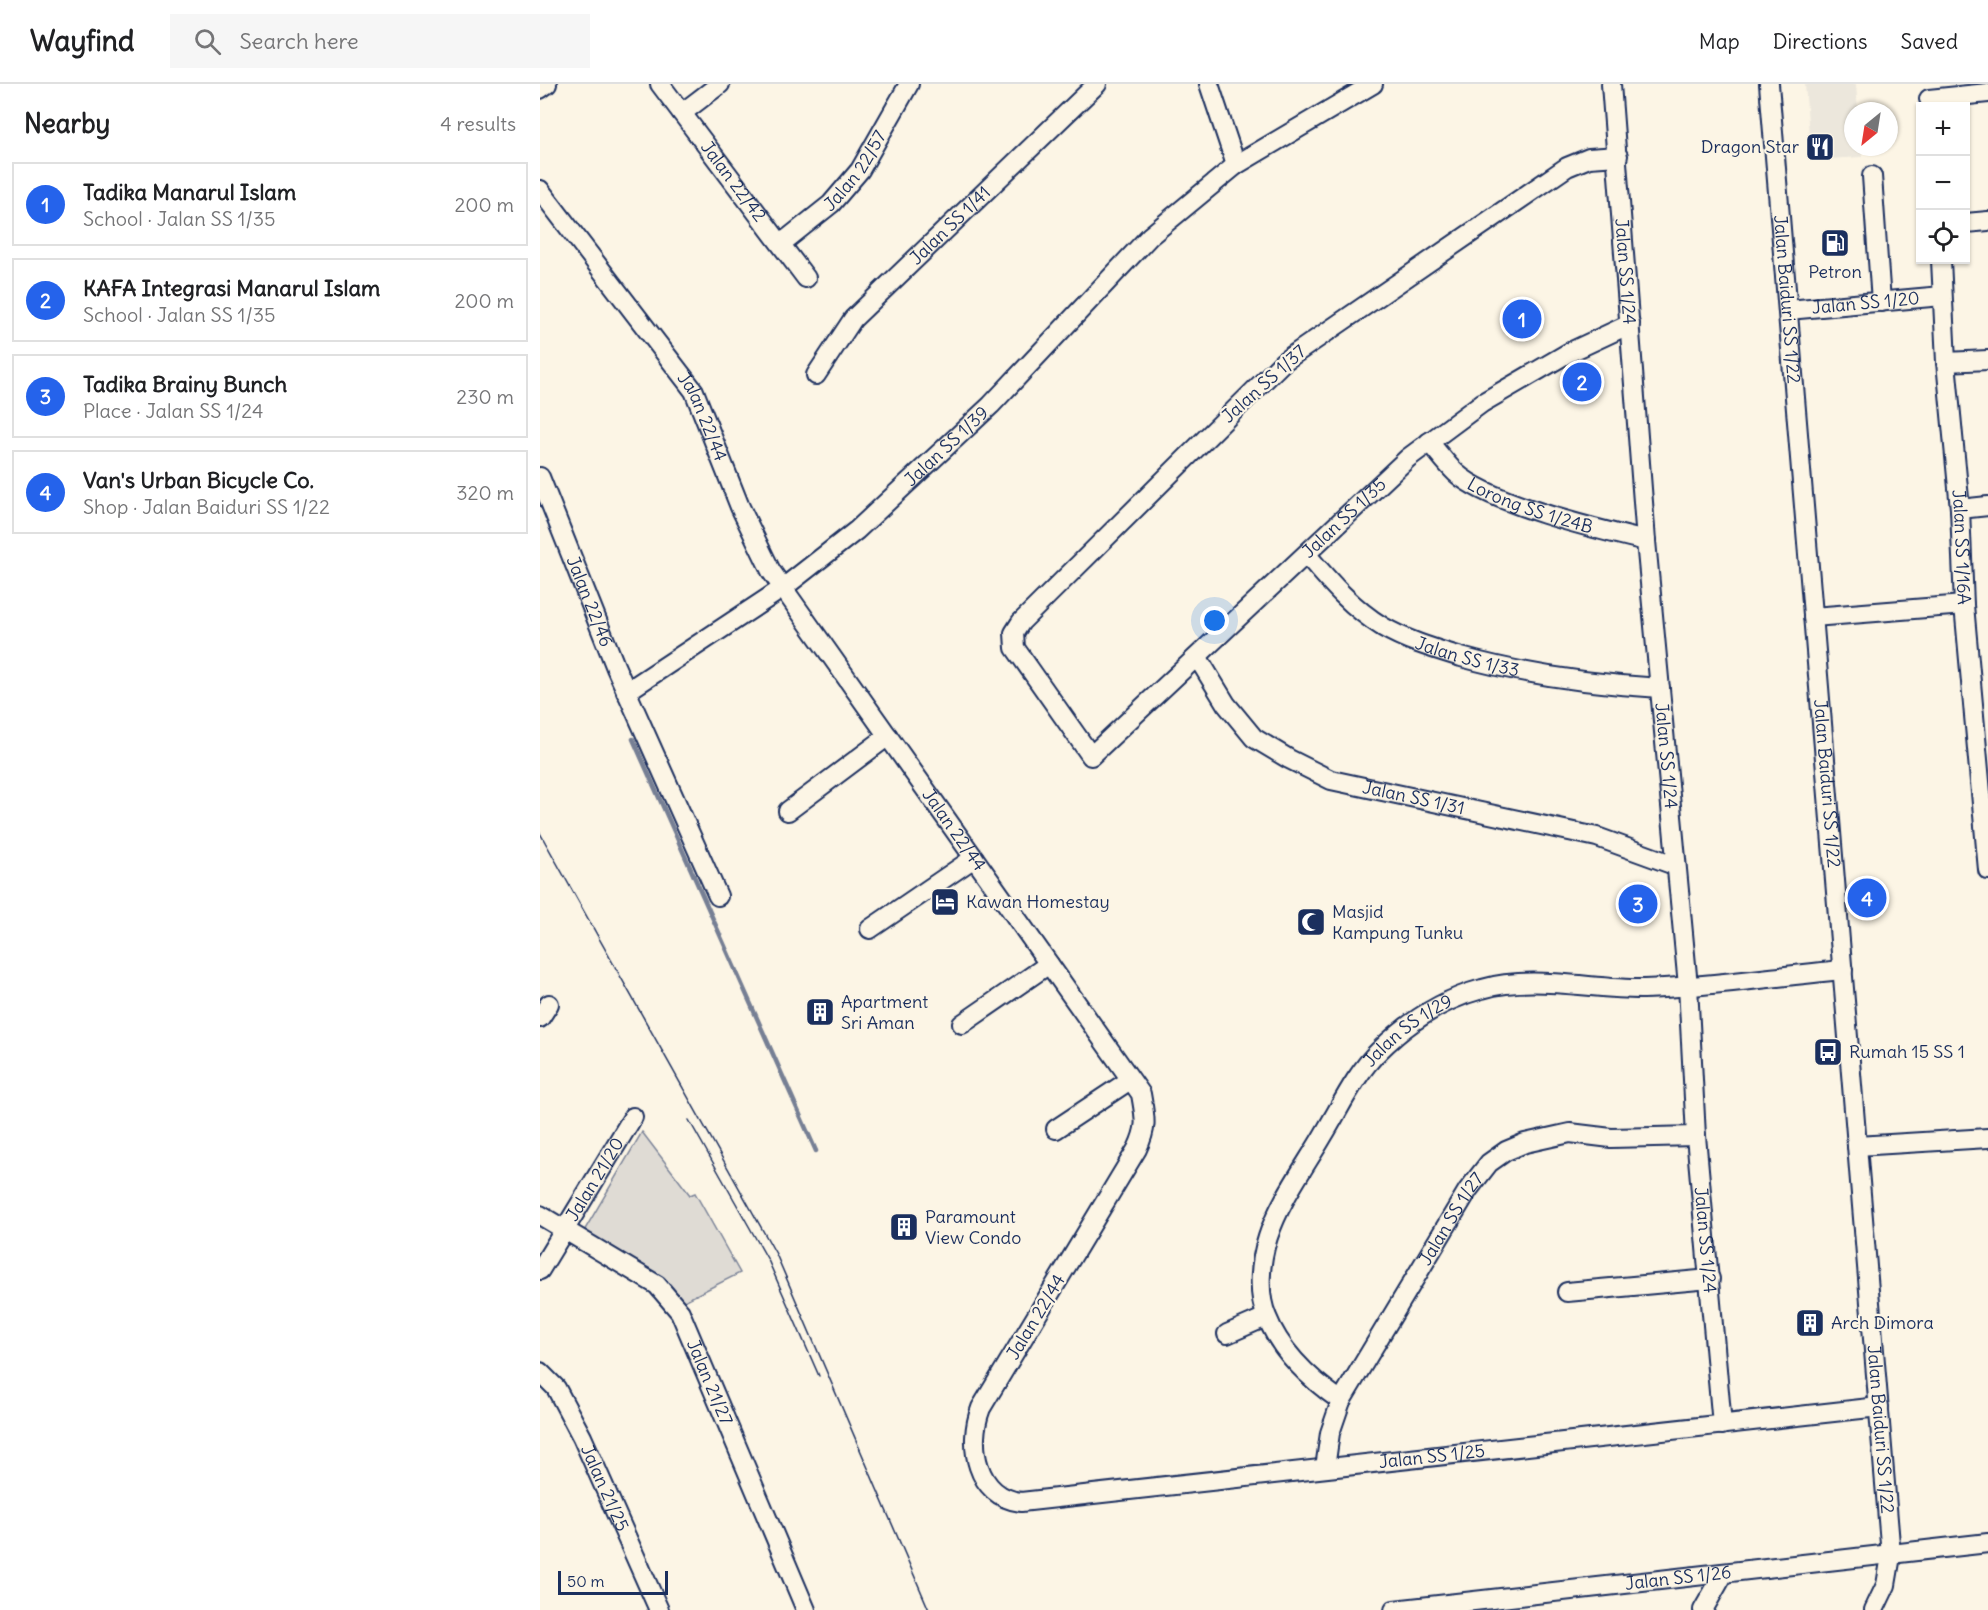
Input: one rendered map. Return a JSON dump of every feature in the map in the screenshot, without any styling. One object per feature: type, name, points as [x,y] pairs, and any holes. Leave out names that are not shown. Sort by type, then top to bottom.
[{"type":"street","points":[[540,89],[547,84]]},
{"type":"street","name":"Jalan 22/42","points":[[660,84],[782,243],[806,278]]},
{"type":"street","points":[[682,113],[720,84]]},
{"type":"street","name":"Jalan 22/57","points":[[782,243],[831,204],[860,170],[909,84]]},
{"type":"street","name":"Jalan SS 1/41","points":[[816,375],[853,319],[1097,84]]},
{"type":"street","points":[[1209,84],[1236,165]]},
{"type":"street","name":"Jalan SS 1/39","points":[[627,692],[783,588],[858,530],[991,405],[1150,236],[1236,165],[1373,84]]},
{"type":"street","name":"Jalan SS 1/24","points":[[1611,84],[1646,541],[1674,865],[1688,986],[1696,1136],[1722,1425]]},
{"type":"street","name":"Jalan Baiduri SS 1/22","points":[[1769,84],[1891,1556],[1886,1586],[1874,1610]]},
{"type":"street","points":[[1929,96],[1988,93]]},
{"type":"street","name":"Jalan SS 1/37","points":[[1091,756],[1015,648],[1014,633],[1021,622],[1283,362],[1567,166],[1589,158],[1618,156]]},
{"type":"street","points":[[1872,176],[1881,302]]},
{"type":"street","name":"Jalan 22/44","points":[[540,190],[694,391],[740,507],[771,571],[1141,1094],[1146,1119],[1145,1132],[981,1408],[975,1424],[977,1458],[982,1475],[990,1488]]},
{"type":"street","points":[[1970,223],[1988,221]]},
{"type":"street","name":"Jalan SS 1/16A","points":[[1941,264],[1946,362],[1960,508],[1964,605],[1988,860]]},
{"type":"street","name":"Jalan SS 1/20","points":[[1788,310],[1942,296]]},
{"type":"street","name":"Jalan SS 1/35","points":[[1091,756],[1307,555],[1333,526],[1430,442],[1482,403],[1568,353],[1630,324]]},
{"type":"street","points":[[1946,362],[1988,360]]},
{"type":"street","name":"Lorong SS 1/24B","points":[[1430,442],[1457,474],[1486,491],[1601,531],[1646,541]]},
{"type":"street","name":"Jalan 22/46","points":[[540,477],[627,692],[718,896]]},
{"type":"street","points":[[1960,508],[1988,506]]},
{"type":"street","name":"Jalan SS 1/33","points":[[1307,555],[1347,601],[1385,628],[1431,648],[1508,670],[1600,684],[1660,688]]},
{"type":"street","points":[[1813,617],[1964,605]]},
{"type":"street","name":"Jalan SS 1/31","points":[[1198,658],[1226,704],[1254,738],[1331,780],[1597,837],[1674,865]]},
{"type":"street","points":[[788,811],[888,736]]},
{"type":"street","points":[[870,929],[974,858]]},
{"type":"street","points":[[962,1024],[1049,964]]},
{"type":"street","name":"Jalan SS 1/29","points":[[1341,1401],[1301,1369],[1266,1317],[1261,1280],[1262,1258],[1268,1236],[1282,1206],[1347,1094],[1376,1053],[1423,1013],[1450,999],[1485,988],[1556,983],[1623,988],[1688,986],[1843,970]]},
{"type":"street","points":[[1056,1129],[1131,1080]]},
{"type":"street","name":"Jalan 21/20","points":[[540,1270],[633,1117]]},
{"type":"street","name":"Jalan SS 1/27","points":[[1325,1468],[1330,1433],[1341,1401],[1468,1190],[1489,1163],[1506,1151],[1524,1143],[1570,1133],[1611,1137],[1696,1136]]},
{"type":"street","points":[[1857,1146],[1988,1138]]},
{"type":"street","name":"Jalan 21/27","points":[[540,1215],[657,1285],[680,1312],[806,1610]]},
{"type":"street","points":[[1567,1292],[1710,1279]]},
{"type":"street","points":[[1227,1334],[1266,1317]]},
{"type":"street","name":"Jalan 21/25","points":[[540,1372],[556,1388],[582,1437],[658,1610]]},
{"type":"street","name":"Jalan SS 1/25","points":[[990,1488],[1007,1500],[1021,1502],[1879,1407]]},
{"type":"street","name":"Jalan SS 1/26","points":[[1394,1610],[1723,1575],[1988,1543]]},
{"type":"street","points":[[1703,1610],[1723,1575]]},
{"type":"shaded area","points":[[1805,84],[1856,84],[1857,102],[1844,102],[1844,156],[1862,157],[1811,160]]},
{"type":"shaded area","points":[[642,1132],[690,1195],[695,1193],[740,1273],[680,1303],[584,1231]]},
{"type":"waterway","points":[[633,739],[816,1151]]},
{"type":"tram line","points":[[540,833],[776,1254],[929,1610]]},
{"type":"tram line","points":[[689,1120],[768,1260],[819,1376]]},
{"type":"place","name":"Dragon Star","points":[[1820,147]]},
{"type":"place","name":"Petron","points":[[1835,243]]},
{"type":"place","name":"Tadika Manarul Islam","points":[[1522,319]]},
{"type":"place","name":"KAFA Integrasi Manarul Islam","points":[[1582,382]]},
{"type":"place","name":"Van's Urban Bicycle Co.","points":[[1867,898]]},
{"type":"place","name":"Kawan Homestay","points":[[945,902]]},
{"type":"place","name":"Tadika Brainy Bunch","points":[[1638,904]]},
{"type":"place","name":"Masjid Kampung Tunku","points":[[1311,922]]},
{"type":"place","name":"Apartment Sri Aman","points":[[820,1012]]},
{"type":"place","name":"Rumah 15 SS 1","points":[[1828,1052]]},
{"type":"place","name":"Paramount View Condo","points":[[904,1227]]},
{"type":"place","name":"Arch Dimora","points":[[1810,1323]]}]
